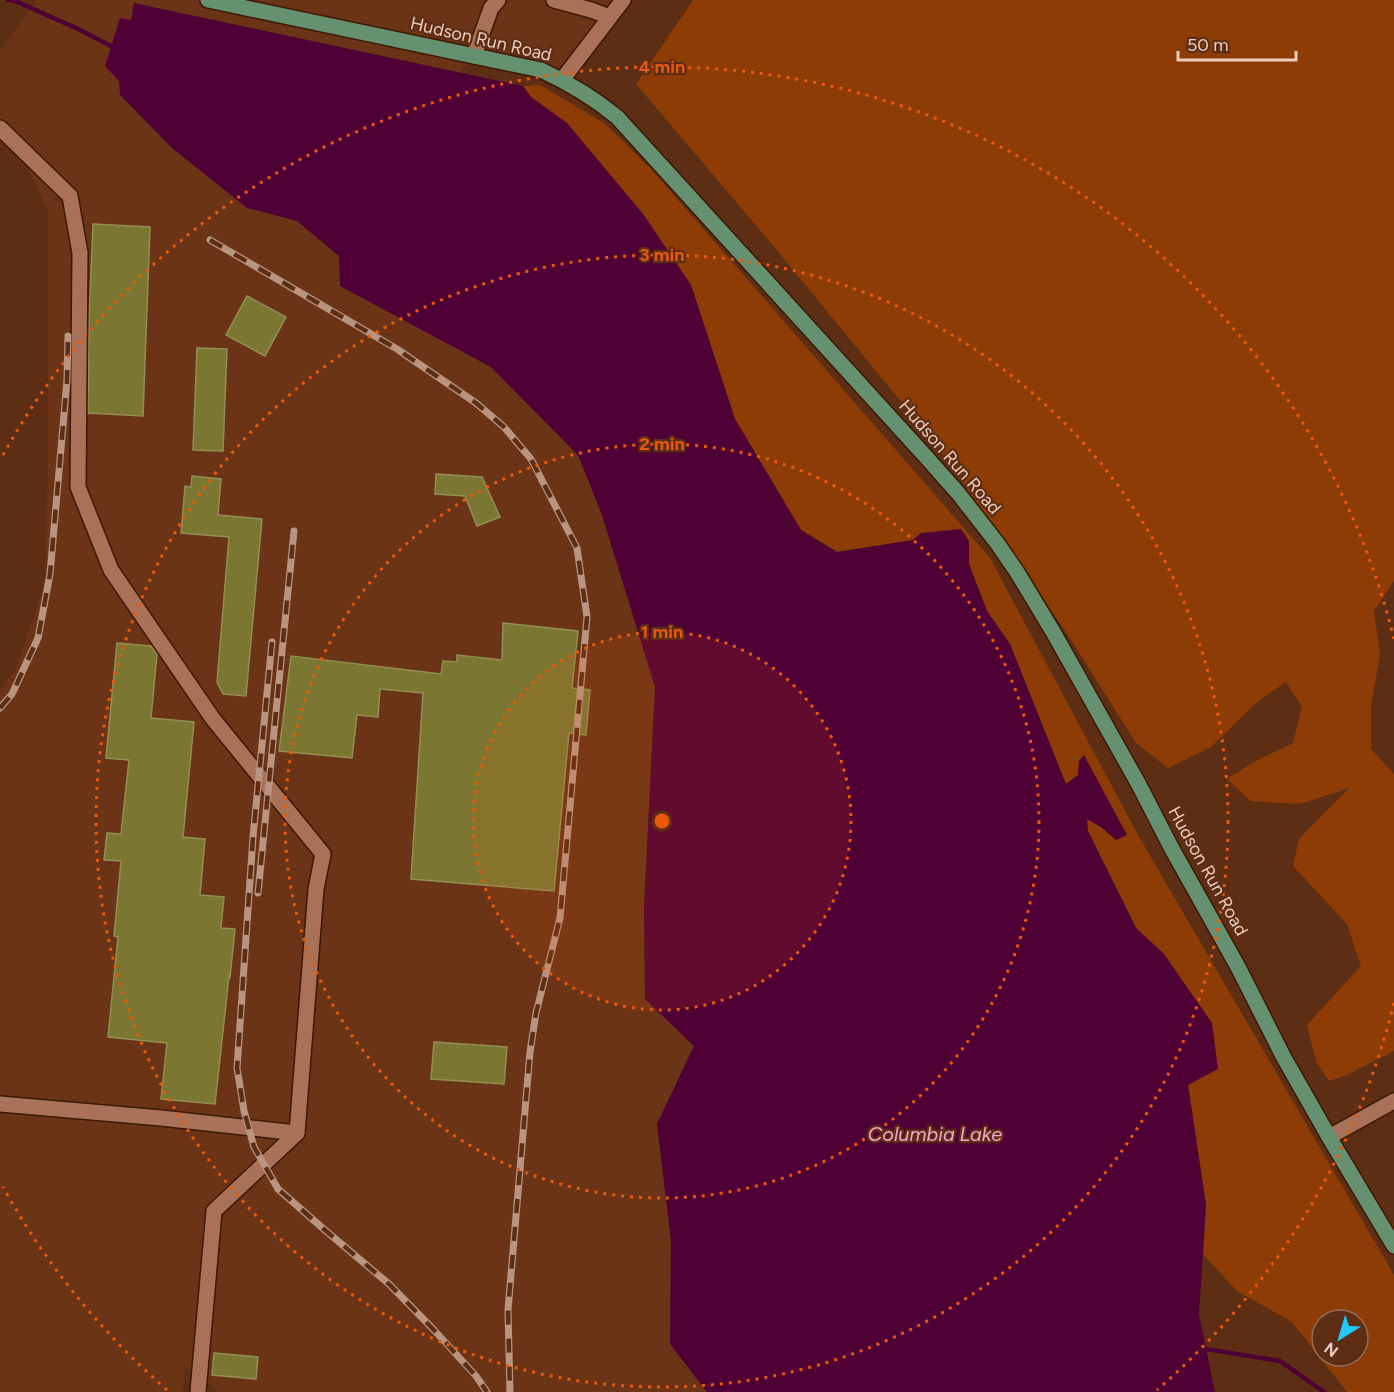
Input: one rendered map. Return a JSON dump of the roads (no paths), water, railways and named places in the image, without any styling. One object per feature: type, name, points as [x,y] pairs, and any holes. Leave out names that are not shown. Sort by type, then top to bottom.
[{"type":"main road","name":"Hudson Run Road","points":[[208,0],[542,70],[587,94],[617,117],[927,458],[997,543],[1029,591],[1075,670],[1238,967],[1283,1056],[1394,1246]]},
{"type":"street","points":[[474,56],[491,8],[498,0]]},
{"type":"street","points":[[554,0],[610,17]]},
{"type":"street","points":[[562,80],[623,0]]},
{"type":"street","points":[[0,128],[70,196],[80,253],[78,487],[111,570],[213,719],[323,854],[316,889],[297,1133],[214,1211],[198,1392]]},
{"type":"street","points":[[1329,1137],[1394,1101]]},
{"type":"street","points":[[0,1104],[297,1133]]},
{"type":"water","name":"Columbia Lake","points":[[134,3],[523,86],[531,97],[567,123],[643,214],[691,285],[735,419],[801,530],[837,552],[913,540],[921,533],[961,529],[969,541],[969,564],[987,611],[1010,644],[1066,784],[1078,775],[1079,761],[1084,755],[1127,835],[1116,840],[1087,819],[1088,831],[1136,928],[1164,954],[1212,1023],[1218,1069],[1188,1085],[1206,1205],[1199,1315],[1215,1392],[707,1392],[670,1344],[671,1241],[657,1124],[694,1046],[645,999],[644,907],[655,687],[602,515],[578,455],[491,367],[340,286],[339,256],[297,221],[247,208],[172,148],[120,95],[119,81],[105,66],[120,18],[131,20]]},
{"type":"waterway","points":[[8,0],[76,28],[111,46]]},
{"type":"waterway","points":[[1206,1349],[1280,1361],[1324,1392]]},
{"type":"railway","points":[[210,240],[397,349],[476,403],[504,427],[531,459],[577,548],[587,617],[560,918],[536,1013],[530,1052],[508,1310],[510,1392]]},
{"type":"railway","points":[[0,708],[12,694],[38,638],[50,574],[67,380],[68,336]]},
{"type":"railway","points":[[258,893],[294,531]]},
{"type":"railway","points":[[272,642],[253,837],[237,1068],[244,1111],[254,1147],[278,1189],[389,1284],[476,1376],[487,1392]]}]
